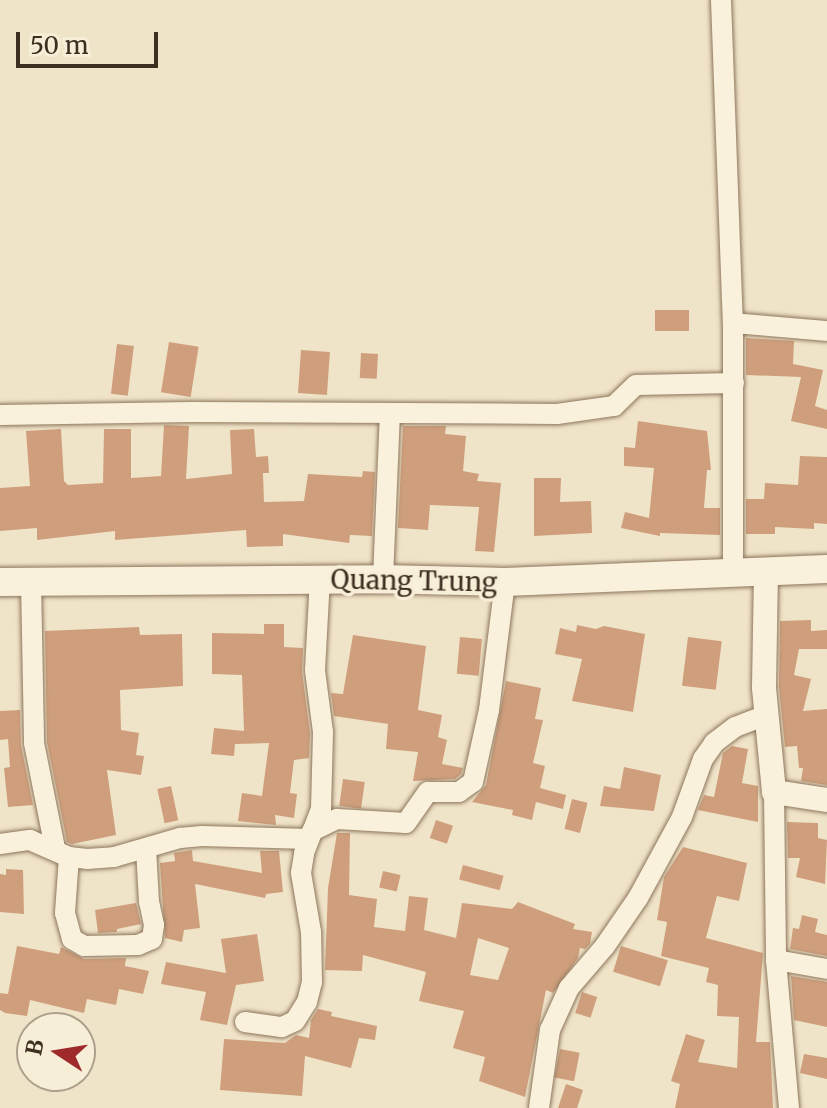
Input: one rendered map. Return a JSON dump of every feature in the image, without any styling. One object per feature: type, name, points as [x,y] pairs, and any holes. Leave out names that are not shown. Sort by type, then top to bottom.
[{"type":"main road","name":"Quang Trung","points":[[0,582],[383,579],[505,582],[827,569]]},
{"type":"street","points":[[721,0],[733,323],[733,573]]},
{"type":"street","points":[[733,323],[827,331]]},
{"type":"street","points":[[0,415],[584,412],[614,406],[636,385],[734,383]]},
{"type":"street","points":[[383,579],[390,415]]},
{"type":"street","points":[[766,572],[764,688],[774,792],[776,960],[789,1108]]},
{"type":"street","points":[[245,1022],[282,1027],[301,1015],[312,982],[312,952],[301,886],[311,835],[321,809],[323,732],[315,670],[320,579]]},
{"type":"street","points":[[31,582],[34,743],[62,852],[65,913],[72,939],[84,946],[148,942],[154,933],[146,849]]},
{"type":"street","points":[[0,844],[30,840],[62,852],[114,857],[202,836],[311,835],[337,819],[406,823],[428,792],[459,792],[473,782],[489,710],[505,582]]},
{"type":"street","points":[[539,1108],[550,1030],[569,988],[605,946],[657,865],[714,743],[735,727],[767,715]]},
{"type":"street","points":[[774,792],[827,800]]},
{"type":"street","points":[[776,960],[827,969]]},
{"type":"building","points":[[655,310],[689,310],[689,331],[655,331]]},
{"type":"building","points":[[746,338],[794,341],[793,364],[823,370],[815,406],[827,410],[827,429],[791,421],[801,377],[746,375]]},
{"type":"building","points":[[169,342],[199,347],[191,397],[161,392]]},
{"type":"building","points":[[117,344],[134,346],[128,396],[111,394]]},
{"type":"building","points":[[301,350],[330,352],[327,395],[298,393]]},
{"type":"building","points":[[361,353],[378,354],[377,379],[360,378]]},
{"type":"building","points":[[638,421],[707,431],[711,470],[707,470],[704,508],[720,508],[720,535],[660,533],[660,536],[621,528],[625,512],[649,518],[654,468],[624,466],[624,447],[635,448]]},
{"type":"building","points":[[164,425],[189,426],[186,479],[232,474],[230,430],[254,429],[256,457],[268,456],[269,473],[263,473],[264,502],[304,501],[308,474],[362,477],[363,471],[375,472],[372,536],[350,535],[349,543],[283,534],[283,546],[247,547],[246,530],[115,540],[115,531],[37,540],[37,528],[0,531],[0,488],[30,486],[26,431],[61,429],[64,481],[68,485],[103,483],[104,429],[131,429],[131,478],[161,476]]},
{"type":"building","points":[[403,426],[446,426],[445,434],[466,436],[463,471],[479,474],[477,481],[501,483],[494,552],[475,551],[479,507],[430,505],[428,530],[398,528]]},
{"type":"building","points":[[800,456],[827,457],[827,524],[814,523],[814,529],[775,527],[775,534],[746,534],[746,499],[764,499],[765,483],[798,485]]},
{"type":"building","points":[[534,478],[561,478],[560,502],[591,501],[592,533],[534,536]]},
{"type":"building","points":[[811,620],[811,631],[827,630],[827,649],[799,649],[794,675],[811,679],[803,711],[827,709],[827,785],[801,781],[803,768],[799,768],[797,746],[785,747],[779,687],[780,621]]},
{"type":"building","points":[[264,624],[284,624],[284,647],[303,648],[302,672],[310,733],[309,758],[294,760],[290,793],[297,794],[294,818],[275,815],[276,825],[238,821],[242,793],[262,796],[269,743],[235,744],[234,756],[211,754],[214,728],[244,731],[242,675],[212,674],[212,633],[264,634]]},
{"type":"building","points":[[577,625],[596,629],[604,626],[645,634],[633,712],[572,701],[582,659],[555,654],[560,628],[576,632]]},
{"type":"building","points":[[139,627],[140,635],[182,634],[183,686],[120,690],[121,730],[139,733],[136,755],[144,756],[141,775],[107,770],[116,835],[72,844],[67,842],[47,742],[45,631]]},
{"type":"building","points":[[353,635],[426,646],[418,710],[442,715],[438,737],[447,740],[442,764],[463,768],[455,779],[413,781],[418,752],[386,749],[388,724],[334,716],[331,693],[343,694]]},
{"type":"building","points":[[460,637],[482,639],[479,676],[457,674]]},
{"type":"building","points":[[688,637],[722,641],[716,690],[682,686]]},
{"type":"building","points":[[506,681],[541,688],[535,719],[543,720],[533,763],[545,766],[540,788],[566,795],[563,809],[536,802],[532,820],[512,815],[513,810],[472,802],[486,785]]},
{"type":"building","points":[[20,710],[21,745],[33,805],[8,807],[4,768],[10,767],[8,739],[0,740],[0,711]]},
{"type":"building","points":[[732,746],[748,749],[742,783],[758,786],[758,822],[698,810],[704,795],[714,797],[723,753]]},
{"type":"building","points":[[624,767],[661,775],[654,811],[600,806],[604,786],[620,789]]},
{"type":"building","points":[[343,779],[365,782],[361,809],[339,806]]},
{"type":"building","points":[[171,786],[178,820],[165,823],[157,789]]},
{"type":"building","points":[[572,799],[588,803],[580,833],[565,829]]},
{"type":"building","points":[[436,820],[453,826],[447,844],[430,838]]},
{"type":"building","points":[[787,822],[818,823],[818,838],[827,840],[825,884],[796,877],[800,858],[788,858]]},
{"type":"building","points":[[337,833],[350,833],[349,895],[377,899],[374,927],[405,931],[409,896],[428,898],[424,930],[456,938],[462,903],[512,909],[518,902],[575,924],[573,929],[592,932],[590,944],[585,949],[580,948],[578,958],[553,993],[546,990],[525,1097],[479,1081],[485,1057],[453,1048],[464,1011],[419,1001],[426,972],[363,955],[362,971],[325,970],[328,888]],"holes":[[[478,938],[509,948],[498,980],[470,975]]]},
{"type":"building","points":[[683,847],[747,863],[739,901],[717,896],[706,938],[763,953],[756,1042],[770,1042],[773,1108],[675,1108],[680,1084],[671,1081],[686,1034],[705,1040],[698,1062],[737,1068],[739,1017],[717,1016],[718,985],[706,982],[709,968],[661,956],[667,922],[657,920],[664,877]]},
{"type":"building","points":[[192,850],[193,861],[262,873],[260,851],[279,851],[283,892],[266,894],[265,898],[195,884],[200,928],[184,930],[182,942],[165,938],[160,863],[175,861],[174,853]]},
{"type":"building","points":[[463,865],[504,876],[500,890],[459,879]]},
{"type":"building","points":[[6,869],[23,870],[24,914],[0,912],[0,874],[6,875]]},
{"type":"building","points":[[383,871],[401,875],[397,892],[379,888]]},
{"type":"building","points":[[136,903],[141,924],[117,929],[117,932],[98,933],[95,910]]},
{"type":"building","points":[[802,915],[818,919],[815,932],[827,935],[827,956],[790,949],[793,928],[799,929]]},
{"type":"building","points":[[257,934],[264,981],[236,985],[227,1025],[200,1020],[206,992],[161,984],[166,962],[226,973],[221,939]]},
{"type":"building","points":[[17,946],[59,954],[61,947],[84,959],[126,958],[125,966],[149,971],[143,994],[119,989],[116,1005],[87,999],[84,1012],[30,1000],[28,1012],[5,1013],[0,1010],[0,993],[8,994]]},
{"type":"building","points":[[621,946],[668,960],[660,986],[613,972]]},
{"type":"building","points":[[791,976],[827,982],[827,1027],[794,1020]]},
{"type":"building","points":[[582,992],[597,997],[590,1018],[575,1013]]},
{"type":"building","points":[[318,1009],[332,1012],[331,1016],[377,1026],[375,1040],[359,1038],[351,1068],[305,1056],[302,1096],[220,1090],[224,1039],[285,1043],[296,1035],[309,1038],[311,1020]]},
{"type":"building","points":[[560,1049],[580,1053],[574,1081],[554,1077]]},
{"type":"building","points":[[804,1054],[827,1058],[827,1079],[800,1073]]},
{"type":"building","points":[[566,1084],[583,1090],[577,1108],[558,1108]]}]
